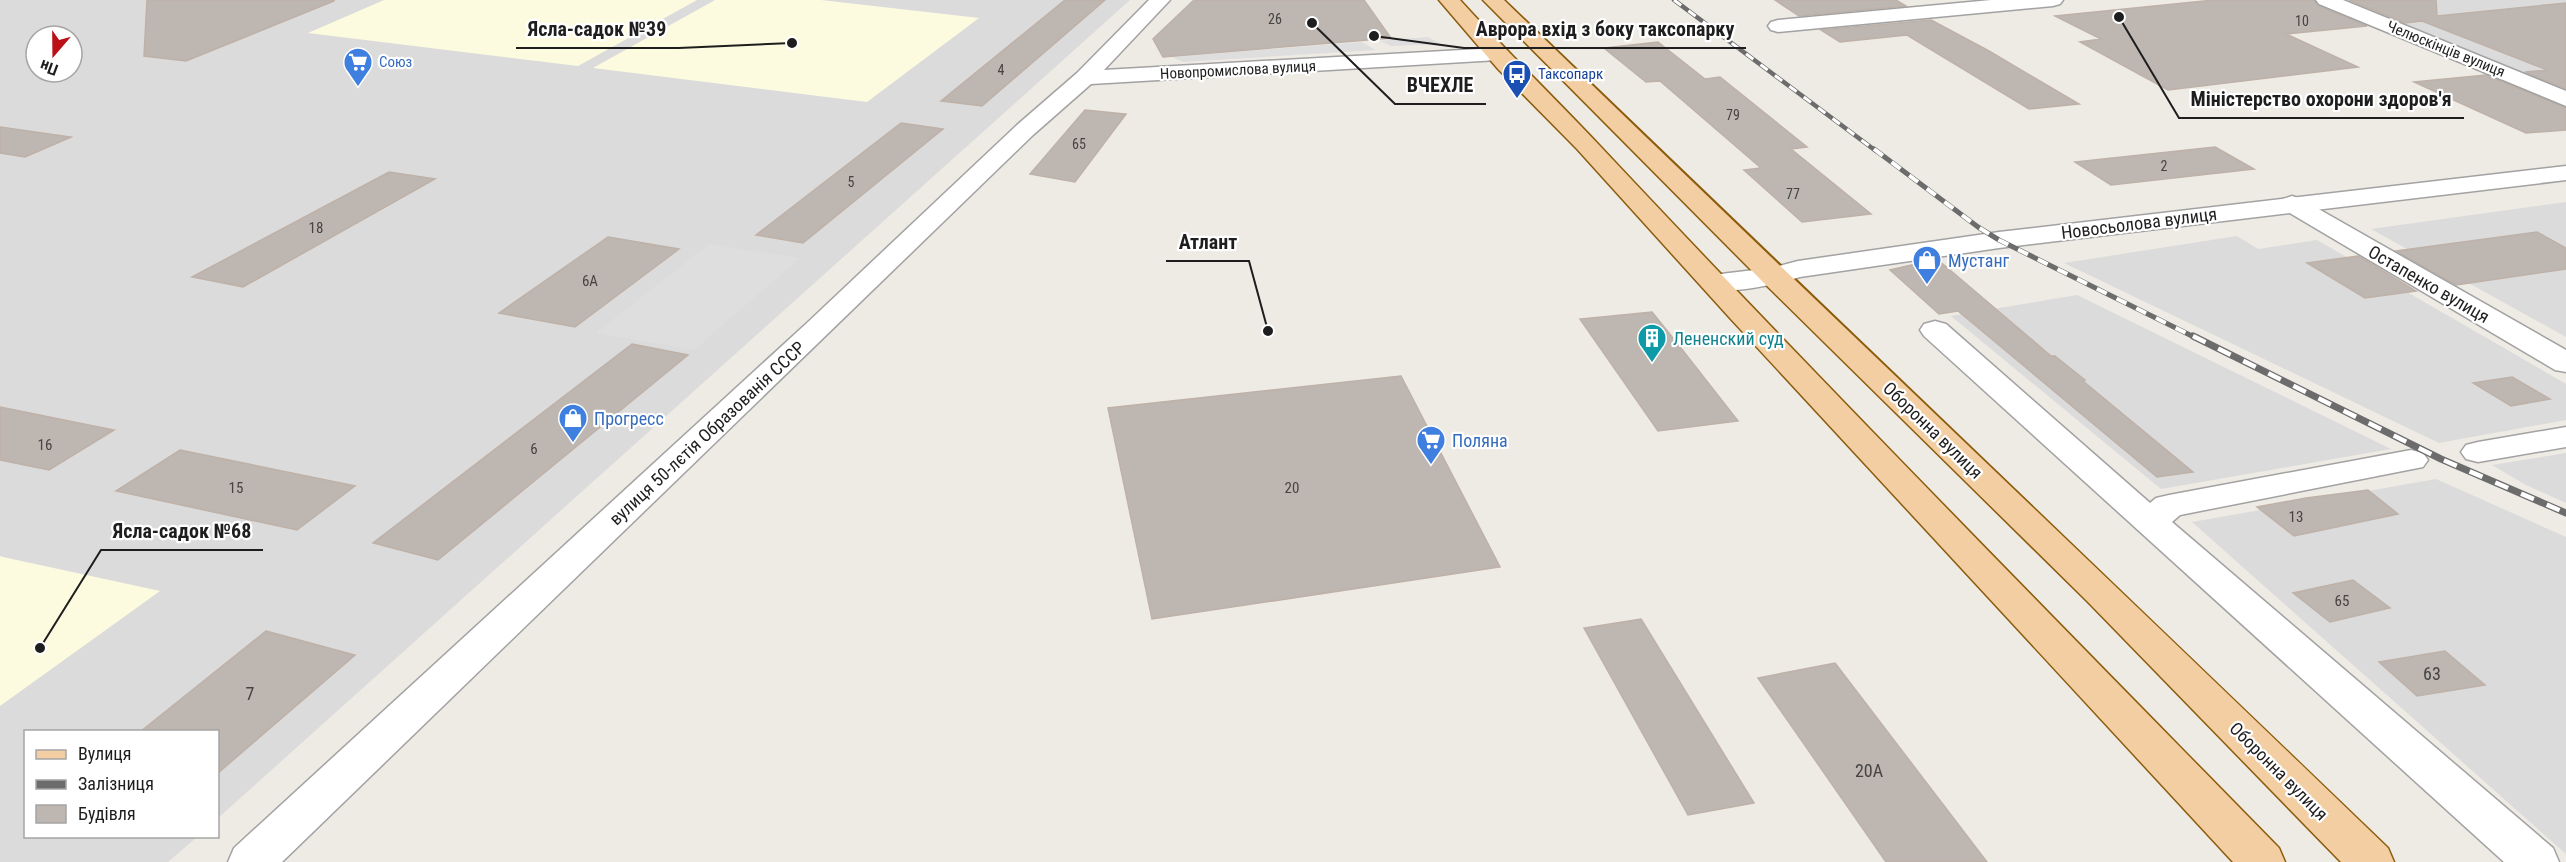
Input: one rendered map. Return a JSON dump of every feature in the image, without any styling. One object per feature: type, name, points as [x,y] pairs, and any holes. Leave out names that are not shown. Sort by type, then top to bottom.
[{"type":"main road","points":[[1449,0],[2262,862]]},
{"type":"main road","name":"Оборонна вулиця","points":[[1493,0],[1773,276],[2091,584],[2371,862]]},
{"type":"street","name":"вулиця 50-лєтія Образованія СССР","points":[[251,862],[819,328],[1025,130],[1085,78],[1160,0]]},
{"type":"street","points":[[1778,26],[2053,0]]},
{"type":"street","name":"Челюскінців вулиця","points":[[2326,0],[2566,99]]},
{"type":"street","name":"Новопромислова вулиця","points":[[1085,78],[1498,54]]},
{"type":"street","name":"Новосьолова вулиця","points":[[1714,282],[1773,276],[1798,269],[1999,240],[2566,173]]},
{"type":"street","name":"Остапенко вулиця","points":[[2292,204],[2566,363]]},
{"type":"street","points":[[1935,330],[2536,862]]},
{"type":"street","points":[[2478,452],[2566,437]]},
{"type":"street","points":[[2150,522],[2169,506],[2411,460]]},
{"type":"shaded area","points":[[0,0],[1130,0],[219,817],[219,730],[24,730],[24,838],[196,838],[168,862],[0,862]]},
{"type":"shaded area","points":[[384,0],[697,0],[578,66],[308,33]]},
{"type":"shaded area","points":[[715,0],[821,0],[979,18],[867,102],[593,68]]},
{"type":"shaded area","points":[[2345,0],[2566,0],[2566,90]]},
{"type":"shaded area","points":[[1428,37],[1441,44],[1391,46],[1380,41]]},
{"type":"shaded area","points":[[1361,42],[1376,50],[1183,62],[1172,57]]},
{"type":"shaded area","points":[[2566,202],[2566,337],[2371,229]]},
{"type":"shaded area","points":[[2237,236],[2258,249],[2317,240],[2566,384],[2566,420],[2439,443],[2064,263]]},
{"type":"shaded area","points":[[709,244],[800,258],[694,350],[596,333]]},
{"type":"shaded area","points":[[2077,295],[2391,449],[2161,489],[1951,316]]},
{"type":"shaded area","points":[[2566,453],[2566,503],[2526,485],[2492,465]]},
{"type":"shaded area","points":[[2436,479],[2566,537],[2566,854],[2192,522]]},
{"type":"shaded area","points":[[0,556],[3,557],[160,591],[0,706]]},
{"type":"building","points":[[147,0],[334,1],[186,61],[144,56]]},
{"type":"building","points":[[1065,0],[1105,0],[982,106],[941,101]]},
{"type":"building","points":[[1194,0],[1364,0],[1391,38],[1163,57],[1153,39]]},
{"type":"building","points":[[1775,0],[1896,0],[1906,6],[1799,16]]},
{"type":"building","points":[[2214,0],[2314,0],[2318,6],[2367,26],[2286,34],[2358,67],[2168,90],[2080,42],[2101,39],[2055,16]]},
{"type":"building","points":[[2349,0],[2436,0],[2437,16],[2566,3],[2566,89],[2525,72],[2547,70],[2422,21],[2405,23]]},
{"type":"building","points":[[1931,20],[2079,104],[2029,109],[1907,35],[1840,42],[1821,30]]},
{"type":"building","points":[[1658,42],[1705,79],[1720,77],[1807,147],[1791,149],[1871,214],[1802,222],[1744,170],[1761,168],[1660,81],[1646,82],[1604,48]]},
{"type":"building","points":[[2486,75],[2566,108],[2566,130],[2526,133],[2414,82]]},
{"type":"building","points":[[1085,110],[1126,114],[1075,182],[1030,174]]},
{"type":"building","points":[[901,123],[943,129],[803,243],[756,235]]},
{"type":"building","points":[[0,127],[71,137],[25,157],[0,153]]},
{"type":"building","points":[[2215,147],[2254,169],[2111,185],[2075,162]]},
{"type":"building","points":[[389,172],[435,179],[243,287],[192,277]]},
{"type":"building","points":[[2537,232],[2566,248],[2566,269],[2456,285],[2396,251]]},
{"type":"building","points":[[608,237],[679,249],[575,327],[499,313]]},
{"type":"building","points":[[2358,256],[2416,291],[2365,298],[2307,263]]},
{"type":"building","points":[[1937,259],[2193,472],[2157,477],[1958,311],[1939,314],[1890,270]]},
{"type":"building","name":"Лененский суд","points":[[1652,312],[1738,421],[1658,431],[1580,319]]},
{"type":"building","points":[[632,344],[688,355],[438,560],[373,543]]},
{"type":"building","points":[[1401,376],[1500,567],[1152,619],[1108,408]]},
{"type":"building","points":[[2512,377],[2550,399],[2511,406],[2473,383]]},
{"type":"building","points":[[0,407],[114,430],[49,470],[0,460]]},
{"type":"building","points":[[180,450],[355,486],[297,530],[116,491]]},
{"type":"building","points":[[2368,490],[2398,514],[2294,536],[2257,507],[2306,498]]},
{"type":"building","points":[[2353,580],[2390,608],[2330,622],[2293,593]]},
{"type":"building","points":[[1641,619],[1754,803],[1688,815],[1584,628]]},
{"type":"building","points":[[266,631],[355,655],[219,772],[219,730],[142,730]]},
{"type":"building","points":[[2445,651],[2485,685],[2417,696],[2379,662]]},
{"type":"building","points":[[1835,663],[1987,862],[1886,862],[1758,678]]},
{"type":"railway","points":[[1674,0],[1876,151]]},
{"type":"railway","points":[[1874,149],[1978,227],[1999,240],[2196,338]]},
{"type":"railway","points":[[2193,336],[2441,459],[2566,513]]},
{"type":"place","name":"Міністерство охорони здоров'я","points":[[2119,17]]},
{"type":"place","name":"ВЧЕХЛЕ","points":[[1312,23]]},
{"type":"place","name":"Аврора вхід з боку таксопарку","points":[[1374,36]]},
{"type":"place","name":"Ясла-садок №39","points":[[792,43]]},
{"type":"place","name":"Союз","points":[[358,88]]},
{"type":"place","name":"Таксопарк","points":[[1517,100]]},
{"type":"place","name":"Мустанг","points":[[1927,286]]},
{"type":"place","name":"Атлант","points":[[1268,331]]},
{"type":"place","name":"Лененский суд","points":[[1652,364]]},
{"type":"place","name":"Прогресс","points":[[573,444]]},
{"type":"place","name":"Поляна","points":[[1431,466]]},
{"type":"place","name":"Ясла-садок №68","points":[[40,648]]}]
